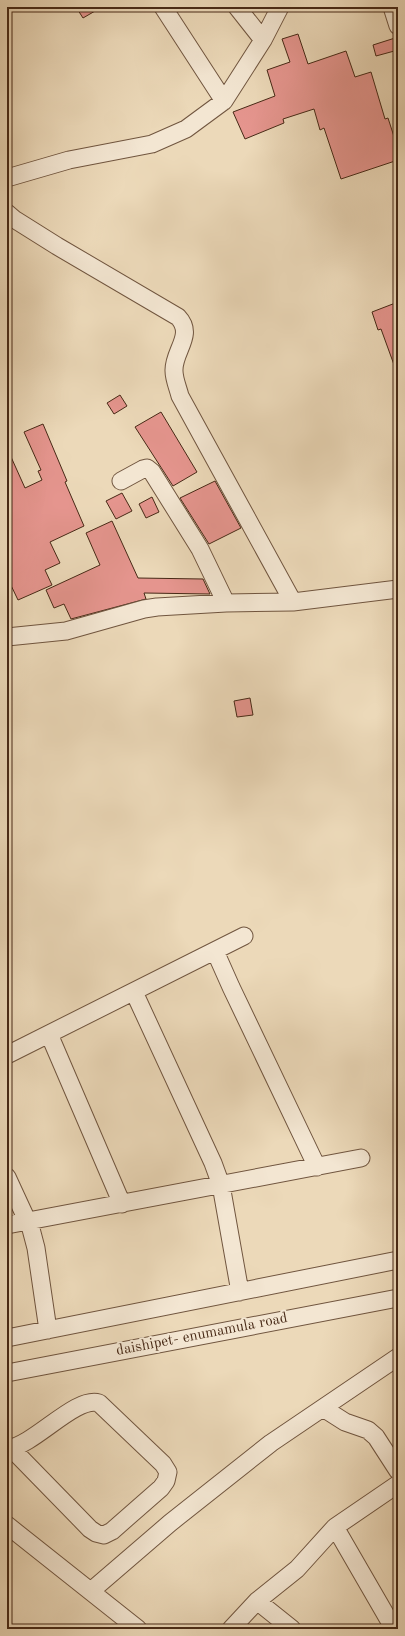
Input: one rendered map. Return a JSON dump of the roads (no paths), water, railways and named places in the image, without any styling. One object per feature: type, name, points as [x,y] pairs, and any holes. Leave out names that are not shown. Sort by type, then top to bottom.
[{"type":"street","points":[[163,7],[224,101]]},
{"type":"street","points":[[237,7],[263,40]]},
{"type":"street","points":[[7,178],[69,160],[152,144],[186,128],[224,101],[263,40],[280,7]]},
{"type":"street","points":[[392,7],[398,26]]},
{"type":"street","points":[[7,213],[57,246],[178,317],[184,323],[186,330],[177,353],[174,371],[180,396],[293,602]]},
{"type":"street","points":[[121,481],[143,469],[147,468],[152,472],[200,550],[226,603]]},
{"type":"street","points":[[7,637],[66,631],[144,609],[157,607],[226,603],[293,602],[398,589]]},
{"type":"street","points":[[7,1055],[244,936]]},
{"type":"street","points":[[215,951],[317,1167]]},
{"type":"street","points":[[134,992],[213,1163],[221,1185],[240,1292]]},
{"type":"street","points":[[49,1034],[122,1204]]},
{"type":"street","points":[[7,1225],[361,1158]]},
{"type":"street","points":[[7,1177],[28,1221],[36,1248],[48,1330]]},
{"type":"street","points":[[7,1338],[398,1260]]},
{"type":"street","name":"daishipet- enumamula road","points":[[7,1373],[398,1298]]},
{"type":"street","points":[[91,1591],[170,1523],[272,1443],[398,1357]]},
{"type":"street","points":[[93,1401],[99,1403],[163,1464],[168,1472],[166,1481],[161,1488],[112,1531],[104,1535],[96,1533],[90,1529],[9,1449],[22,1445],[80,1406],[93,1401]]},
{"type":"street","points":[[231,1629],[257,1601],[297,1569],[335,1527],[398,1482],[376,1437],[368,1430],[345,1422],[322,1408]]},
{"type":"street","points":[[7,1525],[138,1629]]},
{"type":"street","points":[[335,1527],[394,1629]]},
{"type":"street","points":[[257,1601],[292,1629]]}]
